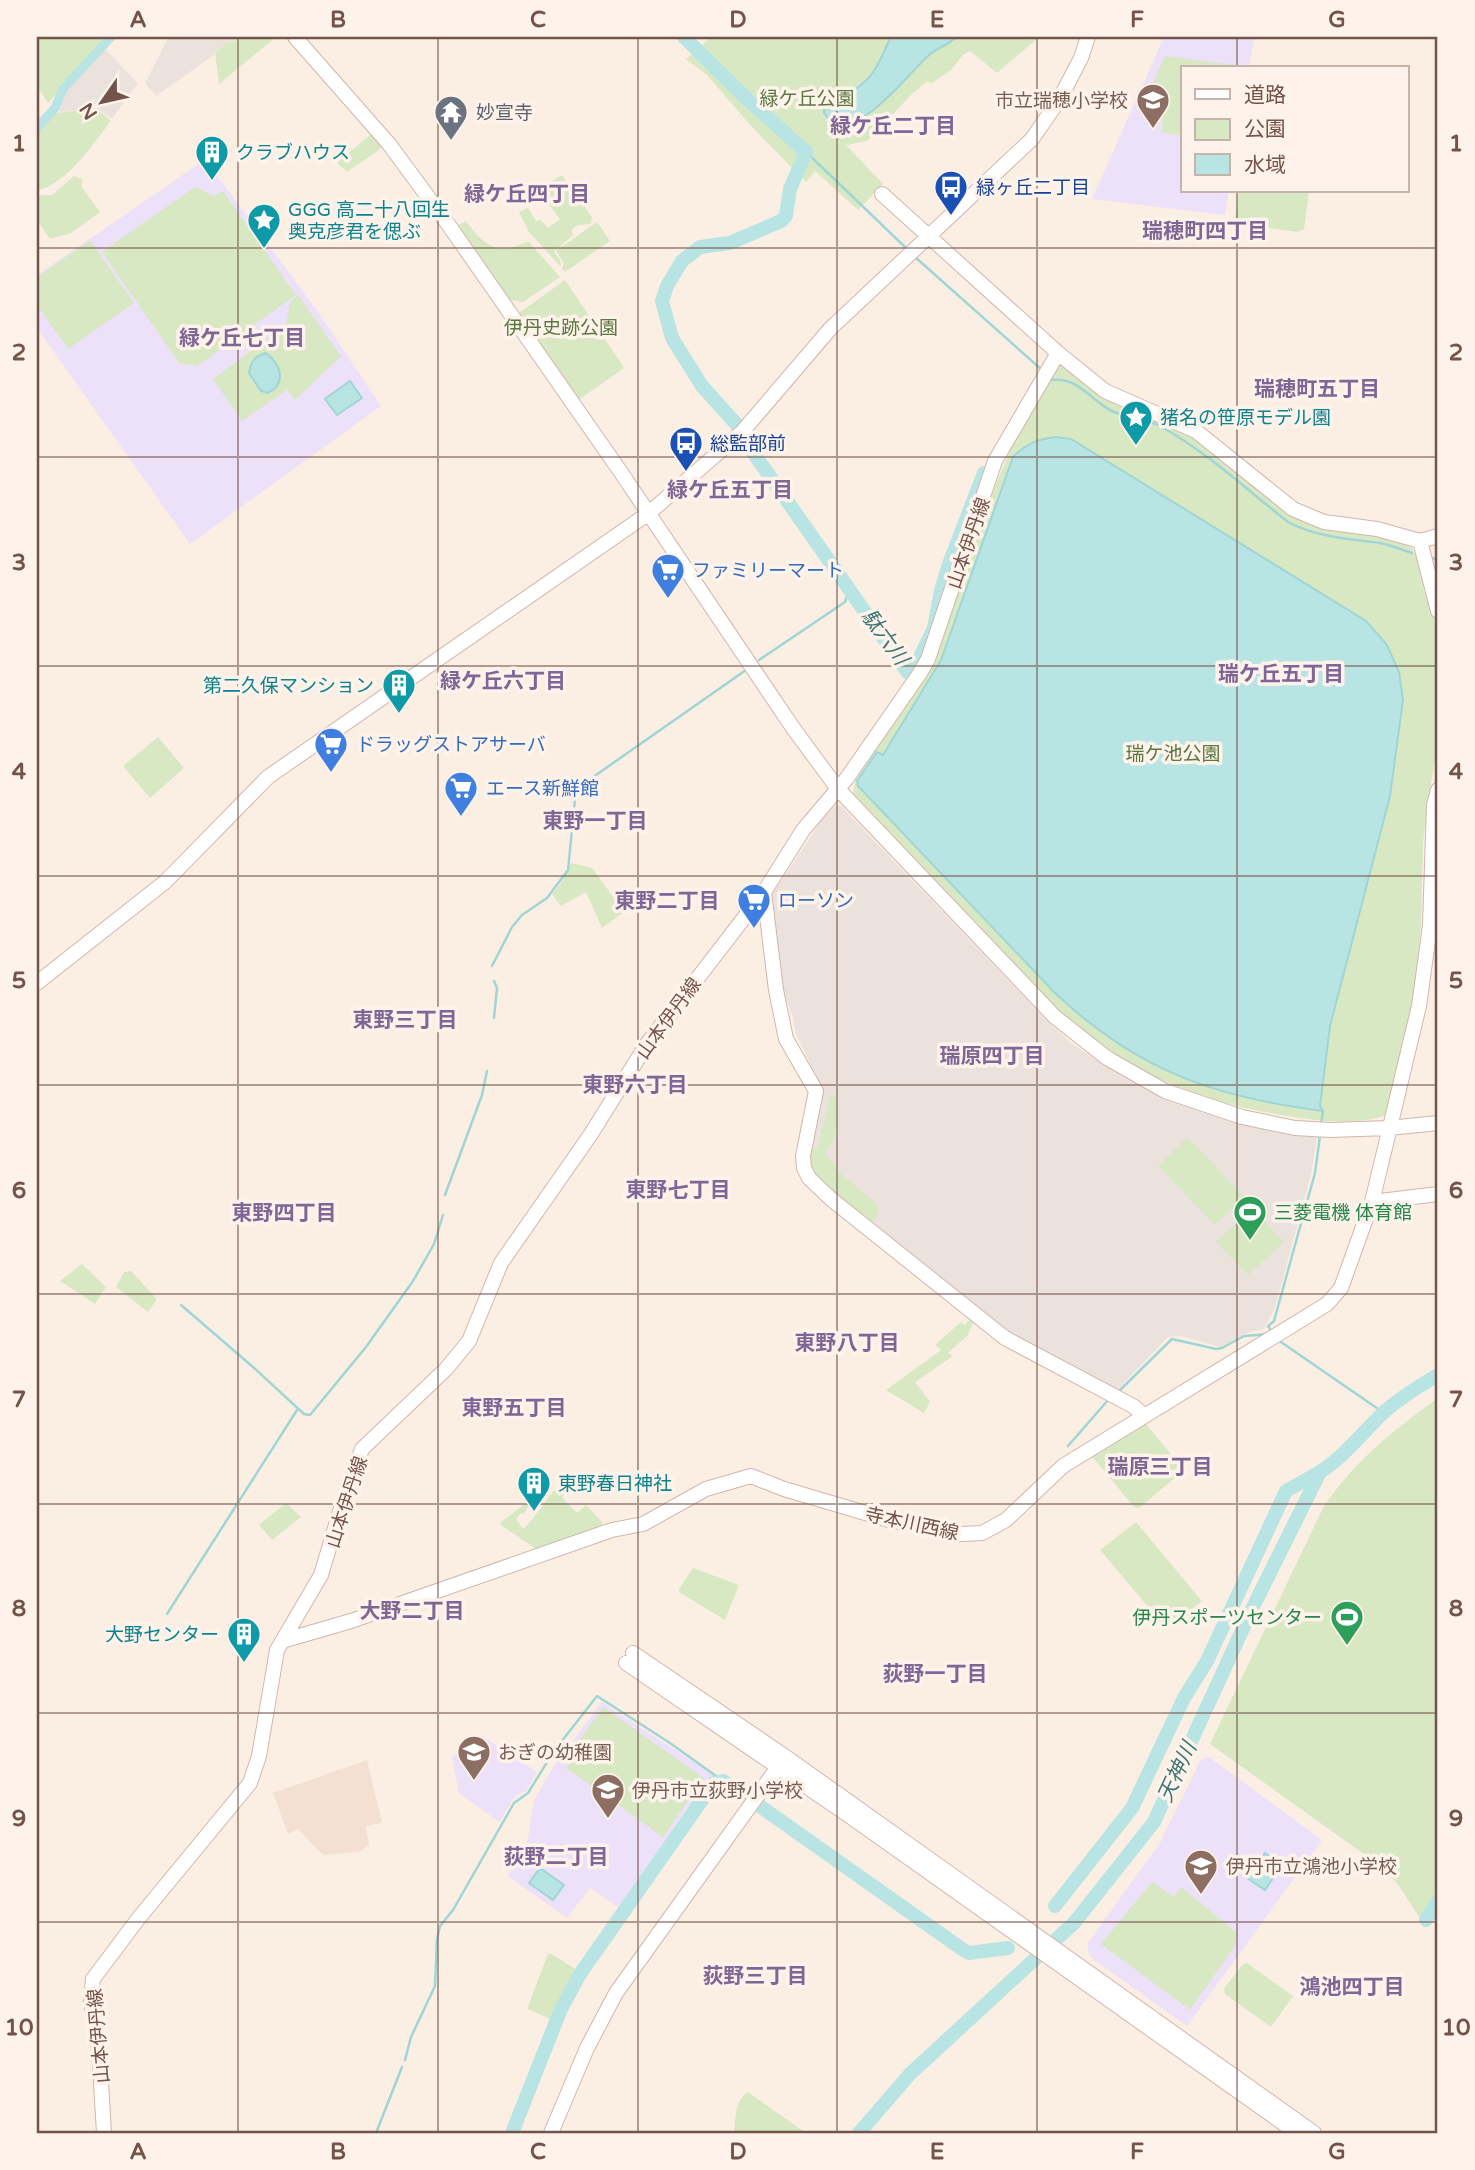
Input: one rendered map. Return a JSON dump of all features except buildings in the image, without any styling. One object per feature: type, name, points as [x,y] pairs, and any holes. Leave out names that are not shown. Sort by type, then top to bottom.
[{"type":"street","points":[[295,37],[390,146],[447,224],[649,513],[793,728],[838,789],[1055,1017],[1107,1058],[1165,1091],[1242,1117],[1295,1128],[1330,1130],[1438,1123]]},
{"type":"street","points":[[37,983],[165,882],[268,777],[649,513],[742,432],[830,329],[1019,153],[1044,125],[1081,58],[1088,37]]},
{"type":"street","points":[[882,194],[1058,353],[1105,391],[1196,431],[1293,509],[1324,522],[1377,529],[1420,541],[1438,536]]},
{"type":"street","name":"山本伊丹線","points":[[104,2133],[99,2050],[91,2001],[93,1979],[138,1919],[250,1783],[259,1756],[275,1659],[282,1641],[321,1575],[362,1449],[442,1372],[469,1341],[496,1272],[506,1255],[591,1134],[662,1022],[764,892],[803,830],[838,789],[928,659],[995,461],[1058,353]]},
{"type":"street","points":[[1420,541],[1438,611]]},
{"type":"street","name":"寺本川西線","points":[[282,1641],[351,1621],[612,1530],[643,1524],[706,1489],[751,1476],[784,1489],[889,1520],[954,1533],[982,1533],[1012,1515],[1063,1466],[1327,1304],[1337,1294],[1372,1202],[1419,1006],[1430,926],[1434,805],[1438,790]]},
{"type":"street","points":[[764,892],[776,990],[786,1039],[816,1091],[803,1156],[809,1178],[831,1199],[1005,1338],[1133,1406],[1145,1416]]},
{"type":"street","points":[[1372,1202],[1438,1194]]},
{"type":"street","points":[[629,1658],[891,1838],[1208,2064],[1297,2133]]},
{"type":"street","points":[[551,2133],[587,2048],[616,1993],[782,1762]]},
{"type":"street","points":[[1208,2064],[1314,2133]]},
{"type":"shaded area","points":[[171,37],[252,37],[226,43],[214,52],[214,55],[156,96],[145,83]]},
{"type":"shaded area","name":"市立瑞穂小学校","points":[[1164,37],[1254,37],[1249,66],[1181,66],[1181,192],[1229,192],[1225,215],[1092,199]]},
{"type":"shaded area","points":[[105,49],[138,83],[112,119],[96,108],[60,112],[57,107],[64,90]]},
{"type":"shaded area","points":[[203,161],[207,162],[319,313],[381,406],[190,544],[37,328],[37,275]]},
{"type":"shaded area","points":[[840,805],[1072,1044],[1163,1098],[1240,1123],[1317,1137],[1311,1175],[1275,1308],[1264,1329],[1249,1332],[1221,1347],[1181,1336],[1168,1337],[1116,1391],[1007,1335],[833,1195],[809,1167],[814,1080],[782,989],[770,898],[821,821],[835,806]]},
{"type":"shaded area","name":"伊丹市立荻野小学校","points":[[602,1702],[715,1776],[621,1909],[590,1888],[567,1918],[508,1876],[528,1839],[534,1800],[555,1764]]},
{"type":"shaded area","points":[[481,1735],[537,1772],[526,1791],[515,1796],[499,1822],[459,1793],[452,1757]]},
{"type":"shaded area","name":"伊丹市立鴻池小学校","points":[[1209,1757],[1322,1840],[1187,2026],[1090,1957],[1087,1944],[1160,1843],[1201,1759]]},
{"type":"shaded area","points":[[367,1760],[382,1823],[366,1826],[369,1845],[359,1852],[323,1855],[298,1829],[288,1834],[273,1793]]},
{"type":"green space","points":[[37,37],[103,37],[106,42],[48,103],[37,86]]},
{"type":"green space","points":[[252,37],[276,37],[219,84],[215,52],[226,43]]},
{"type":"green space","name":"緑ケ丘公園","points":[[710,37],[1039,37],[997,73],[970,51],[963,55],[951,70],[932,83],[927,81],[912,94],[867,141],[846,145],[883,184],[858,210],[815,171],[806,182],[751,126],[707,75],[686,59]]},
{"type":"green space","points":[[1165,56],[1246,66],[1181,66],[1181,136],[1161,132],[1163,121],[1155,120],[1156,110],[1142,107]]},
{"type":"green space","points":[[96,108],[111,121],[69,171],[59,180],[37,191],[37,126],[49,114]]},
{"type":"green space","points":[[371,134],[382,148],[347,172],[337,163]]},
{"type":"green space","points":[[562,175],[592,217],[591,224],[578,225],[572,229],[573,235],[554,252],[561,267],[529,232],[519,212],[528,208],[536,221],[541,220],[548,228],[560,219],[545,199],[534,194]]},
{"type":"green space","points":[[74,176],[83,179],[81,186],[100,212],[71,233],[50,239],[37,220],[37,198],[52,195]]},
{"type":"green space","points":[[195,187],[214,196],[223,191],[296,295],[197,366],[179,363],[102,252]]},
{"type":"green space","points":[[1239,192],[1309,192],[1304,229],[1298,232],[1237,224],[1235,218]]},
{"type":"green space","points":[[466,221],[479,237],[492,246],[508,248],[528,241],[560,277],[523,302],[510,300],[458,225]]},
{"type":"green space","points":[[597,222],[610,241],[565,272],[562,269],[564,263],[556,251]]},
{"type":"green space","points":[[90,240],[134,303],[68,349],[37,305],[37,277]]},
{"type":"green space","name":"伊丹史跡公園","points":[[565,280],[623,366],[623,369],[577,401],[518,317],[519,313]]},
{"type":"green space","points":[[298,295],[341,356],[295,400],[287,390],[242,421],[213,379],[286,325],[290,302]]},
{"type":"green space","name":"瑞ケ池公園","points":[[1056,363],[1073,369],[1215,451],[1296,516],[1380,535],[1412,548],[1421,568],[1424,591],[1438,628],[1435,761],[1423,844],[1421,925],[1414,1005],[1387,1115],[1334,1121],[1255,1110],[1202,1096],[1128,1062],[1083,1031],[1057,1008],[853,793],[855,781],[931,662],[979,526],[1013,443]]},
{"type":"green space","points":[[158,737],[184,768],[150,798],[123,766]]},
{"type":"green space","points":[[571,863],[592,868],[624,912],[602,928],[586,892],[561,906],[552,894]]},
{"type":"green space","points":[[831,1093],[837,1101],[838,1120],[833,1140],[826,1153],[842,1175],[877,1204],[878,1216],[870,1225],[833,1195],[809,1167],[810,1149],[817,1149]]},
{"type":"green space","points":[[1187,1137],[1245,1197],[1215,1225],[1158,1166]]},
{"type":"green space","name":"三菱電機 体育館","points":[[1252,1208],[1284,1242],[1248,1275],[1216,1242]]},
{"type":"green space","points":[[82,1264],[106,1287],[95,1304],[60,1281]]},
{"type":"green space","points":[[131,1271],[157,1299],[148,1312],[116,1287],[124,1272]]},
{"type":"green space","points":[[970,1319],[974,1322],[967,1336],[948,1353],[953,1356],[915,1382],[930,1402],[924,1413],[886,1390],[941,1350],[935,1345],[961,1322],[965,1325]]},
{"type":"green space","name":"伊丹スポーツセンター","points":[[1438,1398],[1438,1887],[1420,1918],[1397,1883],[1375,1862],[1210,1744],[1323,1508],[1347,1476],[1375,1448]]},
{"type":"green space","points":[[1137,1423],[1146,1424],[1182,1468],[1182,1472],[1139,1508],[1134,1507],[1091,1455]]},
{"type":"green space","points":[[564,1482],[571,1489],[562,1497],[577,1513],[586,1505],[602,1522],[602,1527],[542,1553],[501,1525],[501,1522],[526,1503],[529,1505],[524,1514],[521,1513],[516,1519],[523,1529],[553,1491]]},
{"type":"green space","points":[[286,1503],[301,1517],[272,1540],[259,1525]]},
{"type":"green space","points":[[1136,1522],[1202,1601],[1167,1629],[1100,1550]]},
{"type":"green space","points":[[693,1568],[739,1585],[725,1620],[679,1592]]},
{"type":"green space","points":[[603,1707],[704,1778],[663,1837],[566,1768],[578,1752],[574,1748]]},
{"type":"green space","points":[[1152,1882],[1174,1897],[1181,1887],[1237,1933],[1235,1946],[1190,2010],[1101,1944]]},
{"type":"green space","points":[[548,1954],[575,1969],[551,2019],[527,2009]]},
{"type":"green space","points":[[1247,1963],[1293,1996],[1271,2027],[1225,1994],[1224,1989],[1243,1964]]},
{"type":"green space","points":[[748,2092],[806,2133],[734,2133],[738,2105]]},
{"type":"water","points":[[891,37],[956,37],[929,55],[874,110],[847,124],[834,126],[824,113],[827,102],[852,91],[870,77]]},
{"type":"water","points":[[266,353],[280,374],[278,384],[268,393],[261,391],[249,373],[254,360]]},
{"type":"water","points":[[350,381],[362,398],[337,415],[325,399]]},
{"type":"water","name":"瑞ケ池公園","points":[[1056,437],[1071,439],[1366,621],[1387,645],[1399,672],[1403,700],[1390,796],[1330,1026],[1320,1106],[1323,1111],[1283,1105],[1211,1088],[1178,1076],[1116,1042],[1055,993],[858,786],[857,781],[877,752],[883,755],[941,660],[1013,457],[1032,443]]},
{"type":"water","points":[[1265,1853],[1282,1865],[1265,1890],[1247,1878]]},
{"type":"water","points":[[540,1868],[564,1885],[553,1900],[529,1883]]},
{"type":"waterway","points":[[102,37],[106,43]]},
{"type":"waterway","points":[[37,128],[55,108],[63,89],[111,37]]},
{"type":"waterway","name":"駄六川","points":[[684,37],[806,152],[790,189],[786,216],[781,221],[730,243],[700,247],[682,261],[667,286],[662,301],[672,338],[702,386],[738,426]]},
{"type":"waterway","points":[[806,152],[905,247]]},
{"type":"waterway","points":[[915,257],[1042,370]]},
{"type":"waterway","points":[[1050,378],[1070,382],[1104,407],[1153,423],[1176,435],[1288,522],[1321,534],[1380,543],[1412,553]]},
{"type":"waterway","name":"駄六川","points":[[745,441],[908,673],[912,674],[934,628],[949,564],[984,473]]},
{"type":"waterway","points":[[1430,556],[1438,559]]},
{"type":"waterway","points":[[759,660],[845,602],[849,590]]},
{"type":"waterway","points":[[492,966],[512,927],[522,915],[547,898],[568,870],[576,789],[746,670]]},
{"type":"waterway","points":[[494,981],[497,988],[494,1018]]},
{"type":"waterway","points":[[445,1195],[482,1095],[487,1071]]},
{"type":"waterway","points":[[1321,1125],[1323,1111]]},
{"type":"waterway","points":[[1272,1332],[1268,1326],[1274,1321],[1315,1173],[1320,1136]]},
{"type":"waterway","points":[[181,1305],[304,1414],[310,1415],[366,1347],[413,1281],[434,1244],[443,1215]]},
{"type":"waterway","points":[[1118,1392],[1172,1339],[1216,1349],[1244,1336],[1268,1334]]},
{"type":"waterway","points":[[1278,1340],[1384,1413]]},
{"type":"waterway","name":"天神川","points":[[859,2133],[910,2074],[1074,1923],[1154,1822],[1251,1611],[1320,1472],[1346,1451],[1390,1407],[1438,1375]]},
{"type":"waterway","points":[[1068,1446],[1109,1399]]},
{"type":"waterway","points":[[167,1614],[297,1410]]},
{"type":"waterway","points":[[1055,1906],[1132,1808],[1184,1698],[1207,1661],[1286,1491],[1320,1472]]},
{"type":"waterway","points":[[405,2060],[411,2037],[435,1986],[440,1926],[453,1910],[514,1803],[528,1793],[554,1751],[597,1696],[723,1781]]},
{"type":"waterway","points":[[512,2133],[561,2009],[580,1974],[714,1783],[723,1781],[969,1953],[1008,1948]]},
{"type":"waterway","points":[[1426,1920],[1438,1900]]},
{"type":"waterway","points":[[376,2133],[402,2067]]},
{"type":"place","name":"市立瑞穂小学校","points":[[1153,130]]},
{"type":"place","name":"妙宣寺","points":[[451,142]]},
{"type":"place","name":"クラブハウス","points":[[212,182]]},
{"type":"place","name":"緑ヶ丘二丁目","points":[[951,217]]},
{"type":"place","name":"GGG 高二十八回生 奥克彦君を偲ぶ","points":[[264,250]]},
{"type":"place","name":"猪名の笹原モデル園","points":[[1136,447]]},
{"type":"place","name":"総監部前","points":[[686,473]]},
{"type":"place","name":"ファミリーマート","points":[[668,600]]},
{"type":"place","name":"第二久保マンション","points":[[399,715]]},
{"type":"place","name":"ドラッグストアサーバ","points":[[331,774]]},
{"type":"place","name":"エース新鮮館","points":[[461,818]]},
{"type":"place","name":"ローソン","points":[[754,930]]},
{"type":"place","name":"三菱電機 体育館","points":[[1250,1242]]},
{"type":"place","name":"東野春日神社","points":[[534,1513]]},
{"type":"place","name":"伊丹スポーツセンター","points":[[1347,1647]]},
{"type":"place","name":"大野センター","points":[[244,1664]]},
{"type":"place","name":"おぎの幼稚園","points":[[474,1782]]},
{"type":"place","name":"伊丹市立荻野小学校","points":[[608,1820]]},
{"type":"place","name":"伊丹市立鴻池小学校","points":[[1201,1896]]},
{"type":"district","name":"緑ケ丘二丁目","points":[[893,126]]},
{"type":"district","name":"緑ケ丘四丁目","points":[[527,194]]},
{"type":"district","name":"瑞穂町四丁目","points":[[1205,231]]},
{"type":"district","name":"緑ケ丘七丁目","points":[[242,338]]},
{"type":"district","name":"瑞穂町五丁目","points":[[1317,389]]},
{"type":"district","name":"緑ケ丘五丁目","points":[[730,490]]},
{"type":"district","name":"瑞ケ丘五丁目","points":[[1281,674]]},
{"type":"district","name":"緑ケ丘六丁目","points":[[503,681]]},
{"type":"district","name":"東野一丁目","points":[[595,821]]},
{"type":"district","name":"東野二丁目","points":[[667,901]]},
{"type":"district","name":"東野三丁目","points":[[405,1020]]},
{"type":"district","name":"瑞原四丁目","points":[[992,1056]]},
{"type":"district","name":"東野六丁目","points":[[635,1085]]},
{"type":"district","name":"東野七丁目","points":[[678,1190]]},
{"type":"district","name":"東野四丁目","points":[[284,1213]]},
{"type":"district","name":"東野八丁目","points":[[847,1343]]},
{"type":"district","name":"東野五丁目","points":[[514,1408]]},
{"type":"district","name":"瑞原三丁目","points":[[1160,1467]]},
{"type":"district","name":"大野二丁目","points":[[412,1611]]},
{"type":"district","name":"荻野一丁目","points":[[935,1674]]},
{"type":"district","name":"荻野二丁目","points":[[556,1857]]},
{"type":"district","name":"荻野三丁目","points":[[755,1976]]},
{"type":"district","name":"鴻池四丁目","points":[[1352,1987]]}]
